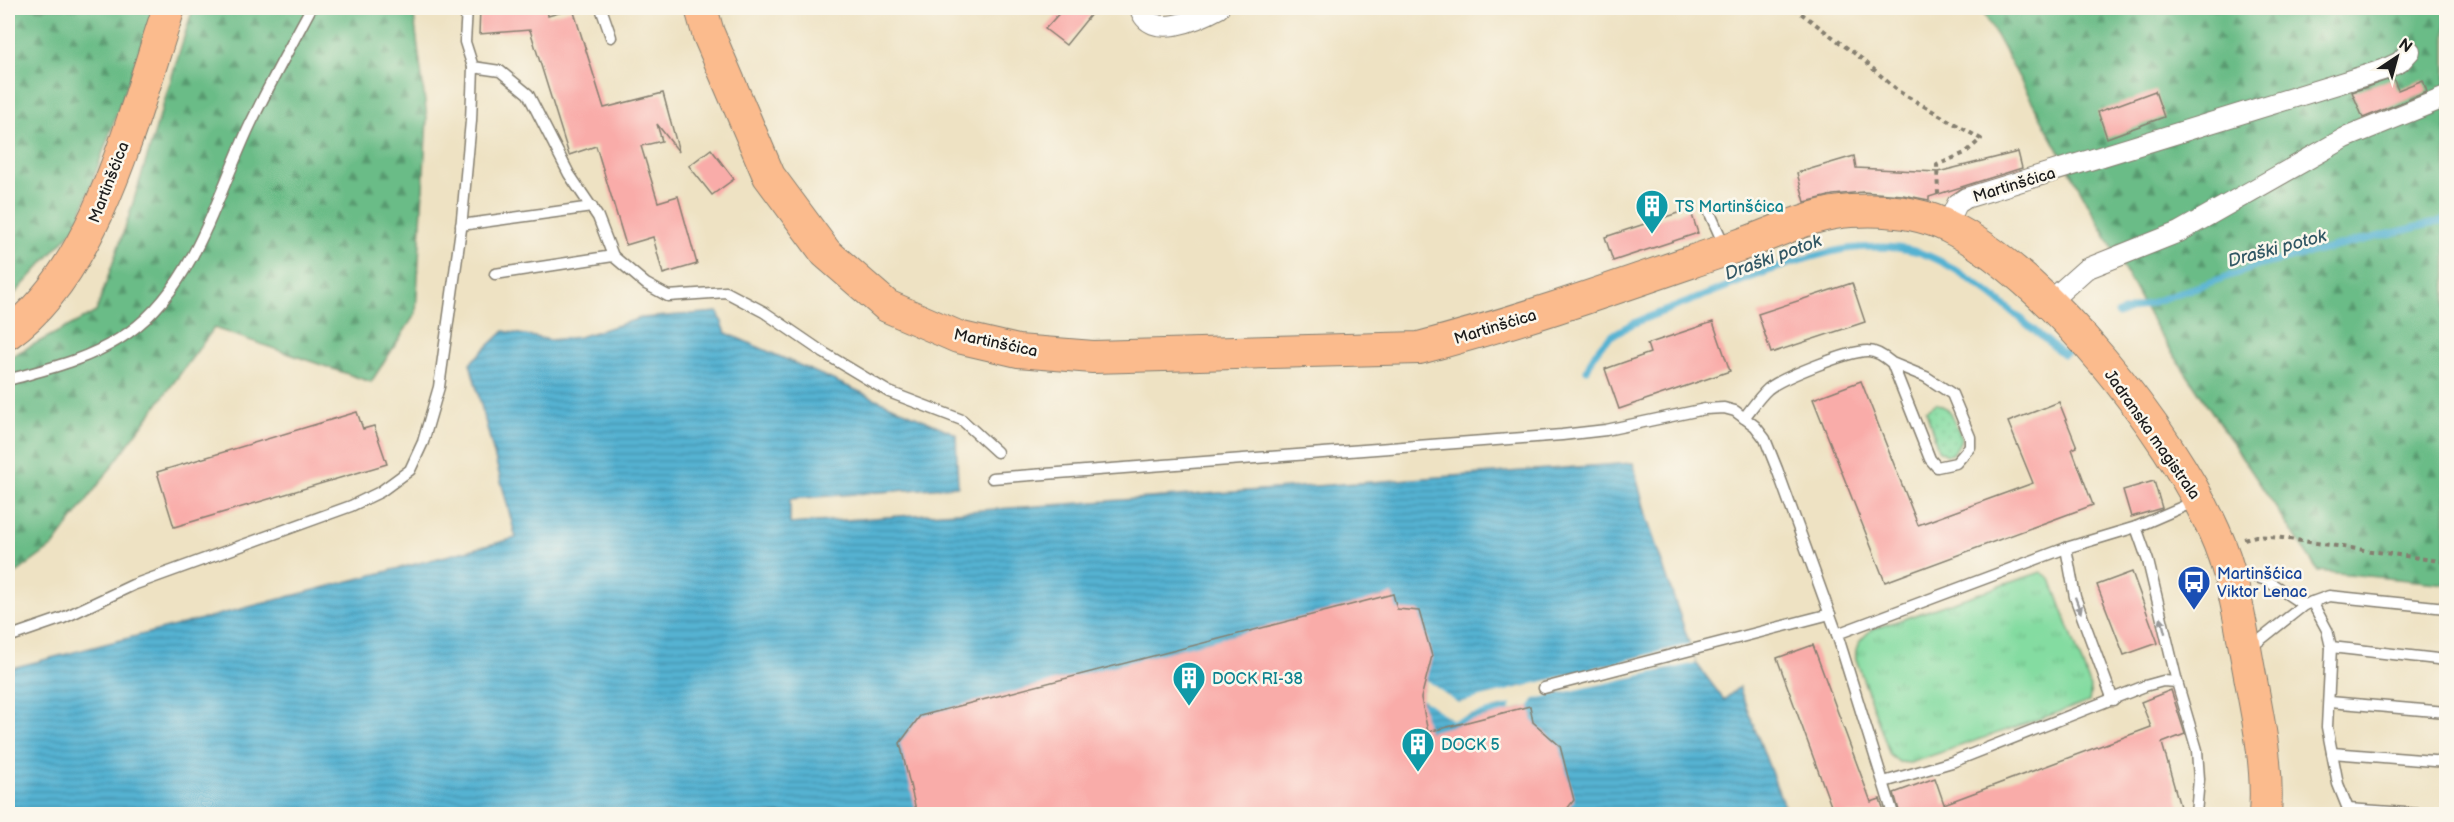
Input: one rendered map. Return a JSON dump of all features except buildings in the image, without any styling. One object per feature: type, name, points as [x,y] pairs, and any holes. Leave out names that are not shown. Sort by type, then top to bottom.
[{"type":"main road","name":"Martinšćica","points":[[8,333],[35,309],[57,283],[78,252],[97,213],[122,148],[169,8]]},
{"type":"main road","name":"Martinšćica","points":[[701,8],[708,33],[769,176],[826,253],[886,306],[968,339],[1018,351],[1093,357],[1419,348],[1472,335],[1808,220],[1848,211],[1899,212],[1947,226]]},
{"type":"main road","name":"Jadranska magistrala","points":[[1947,226],[2000,257],[2079,333],[2142,413],[2199,500],[2223,556],[2246,652],[2267,789],[2265,814]]},
{"type":"street","points":[[1140,8],[1145,19],[1151,24],[1162,25],[1202,17],[1220,8]]},
{"type":"street","name":"Martinšćica","points":[[1947,226],[1957,204],[1966,198],[2383,70],[2400,62],[2410,51]]},
{"type":"street","points":[[2049,302],[2086,269],[2179,232],[2345,138],[2446,97]]},
{"type":"lane","points":[[8,380],[78,360],[119,339],[162,303],[177,281],[211,217],[250,126],[311,8]]},
{"type":"lane","points":[[8,637],[63,618],[132,585],[351,506],[399,480],[410,470],[423,442],[440,387],[461,225],[473,67],[465,42],[467,8]]},
{"type":"lane","points":[[601,8],[611,37]]},
{"type":"lane","points":[[473,67],[500,71],[528,94],[568,174],[592,207],[613,256],[646,284],[668,296],[726,292],[764,312],[824,353],[889,392],[962,420],[997,452]]},
{"type":"lane","points":[[461,225],[592,207]]},
{"type":"lane","points":[[1708,209],[1726,249]]},
{"type":"lane","points":[[495,274],[613,256]]},
{"type":"lane","points":[[1744,418],[1764,393],[1777,383],[1839,358],[1867,351],[1881,354],[1892,363],[1926,377],[1952,394],[1970,437],[1970,447],[1956,463],[1937,467],[1930,459],[1892,363]]},
{"type":"lane","points":[[992,478],[1562,435],[1605,430],[1705,409],[1724,408],[1744,418],[1765,439],[1837,634],[1893,814]]},
{"type":"lane","points":[[1837,634],[2066,548],[2136,527],[2199,500]]},
{"type":"lane","points":[[2136,527],[2148,561],[2177,682],[2197,750],[2199,779],[2196,814]]},
{"type":"lane","points":[[2066,548],[2075,597],[2113,700]]},
{"type":"lane","points":[[2223,556],[2308,603],[2327,630],[2331,647],[2327,727],[2338,784],[2349,812],[2420,814]]},
{"type":"lane","points":[[2246,652],[2308,603],[2329,597],[2446,608]]},
{"type":"lane","points":[[1544,688],[1830,614]]},
{"type":"lane","points":[[2331,647],[2446,660]]},
{"type":"lane","points":[[1884,782],[1952,762],[2145,686],[2163,681],[2177,682]]},
{"type":"lane","points":[[2330,702],[2446,712]]},
{"type":"lane","points":[[2332,753],[2446,762]]},
{"type":"path","points":[[1794,8],[1862,59],[1898,91],[1981,139],[1965,153],[1937,165],[1939,196]]},
{"type":"path","points":[[2223,556],[2256,536],[2446,562]]},
{"type":"green space","points":[[8,8],[155,8],[76,227],[8,301],[8,130],[13,129],[8,119]]},
{"type":"green space","points":[[193,8],[413,8],[427,118],[416,313],[371,382],[214,328],[53,546],[8,579],[8,358],[96,312],[129,216]]},
{"type":"green space","points":[[1981,8],[2446,8],[2446,584],[2318,571],[2156,328]]},
{"type":"green space","points":[[1936,403],[1948,409],[1962,438],[1953,454],[1947,455],[1938,450],[1926,410]]},
{"type":"green space","points":[[2041,572],[2051,579],[2091,688],[2089,702],[1910,763],[1899,762],[1890,755],[1856,659],[1857,646],[1861,639],[1871,630]]},
{"type":"water","points":[[718,312],[726,333],[956,434],[958,486],[790,499],[790,524],[1633,463],[1647,519],[1696,663],[1724,700],[1739,687],[1787,814],[8,814],[8,669],[516,538],[470,363],[504,331],[550,340],[579,337],[641,318]]},
{"type":"pier","points":[[1690,644],[1696,663],[1535,699],[1530,706],[1509,711],[1511,704],[1452,720],[1421,698],[1426,680],[1458,703]]},
{"type":"waterway","name":"Draški potok","points":[[2118,314],[2261,265],[2446,220]]},
{"type":"waterway","name":"Draški potok","points":[[1587,370],[1596,352],[1606,340],[1635,323],[1793,263],[1841,250],[1886,247],[1918,252],[1937,259],[1975,282],[2063,354],[2069,351]]},
{"type":"place","name":"TS Martinšćica","points":[[1652,235]]},
{"type":"place","name":"Martinšćica Viktor Lenac","points":[[2194,611]]},
{"type":"place","name":"DOCK RI-38","points":[[1189,707]]},
{"type":"place","name":"DOCK 5","points":[[1418,773]]}]
